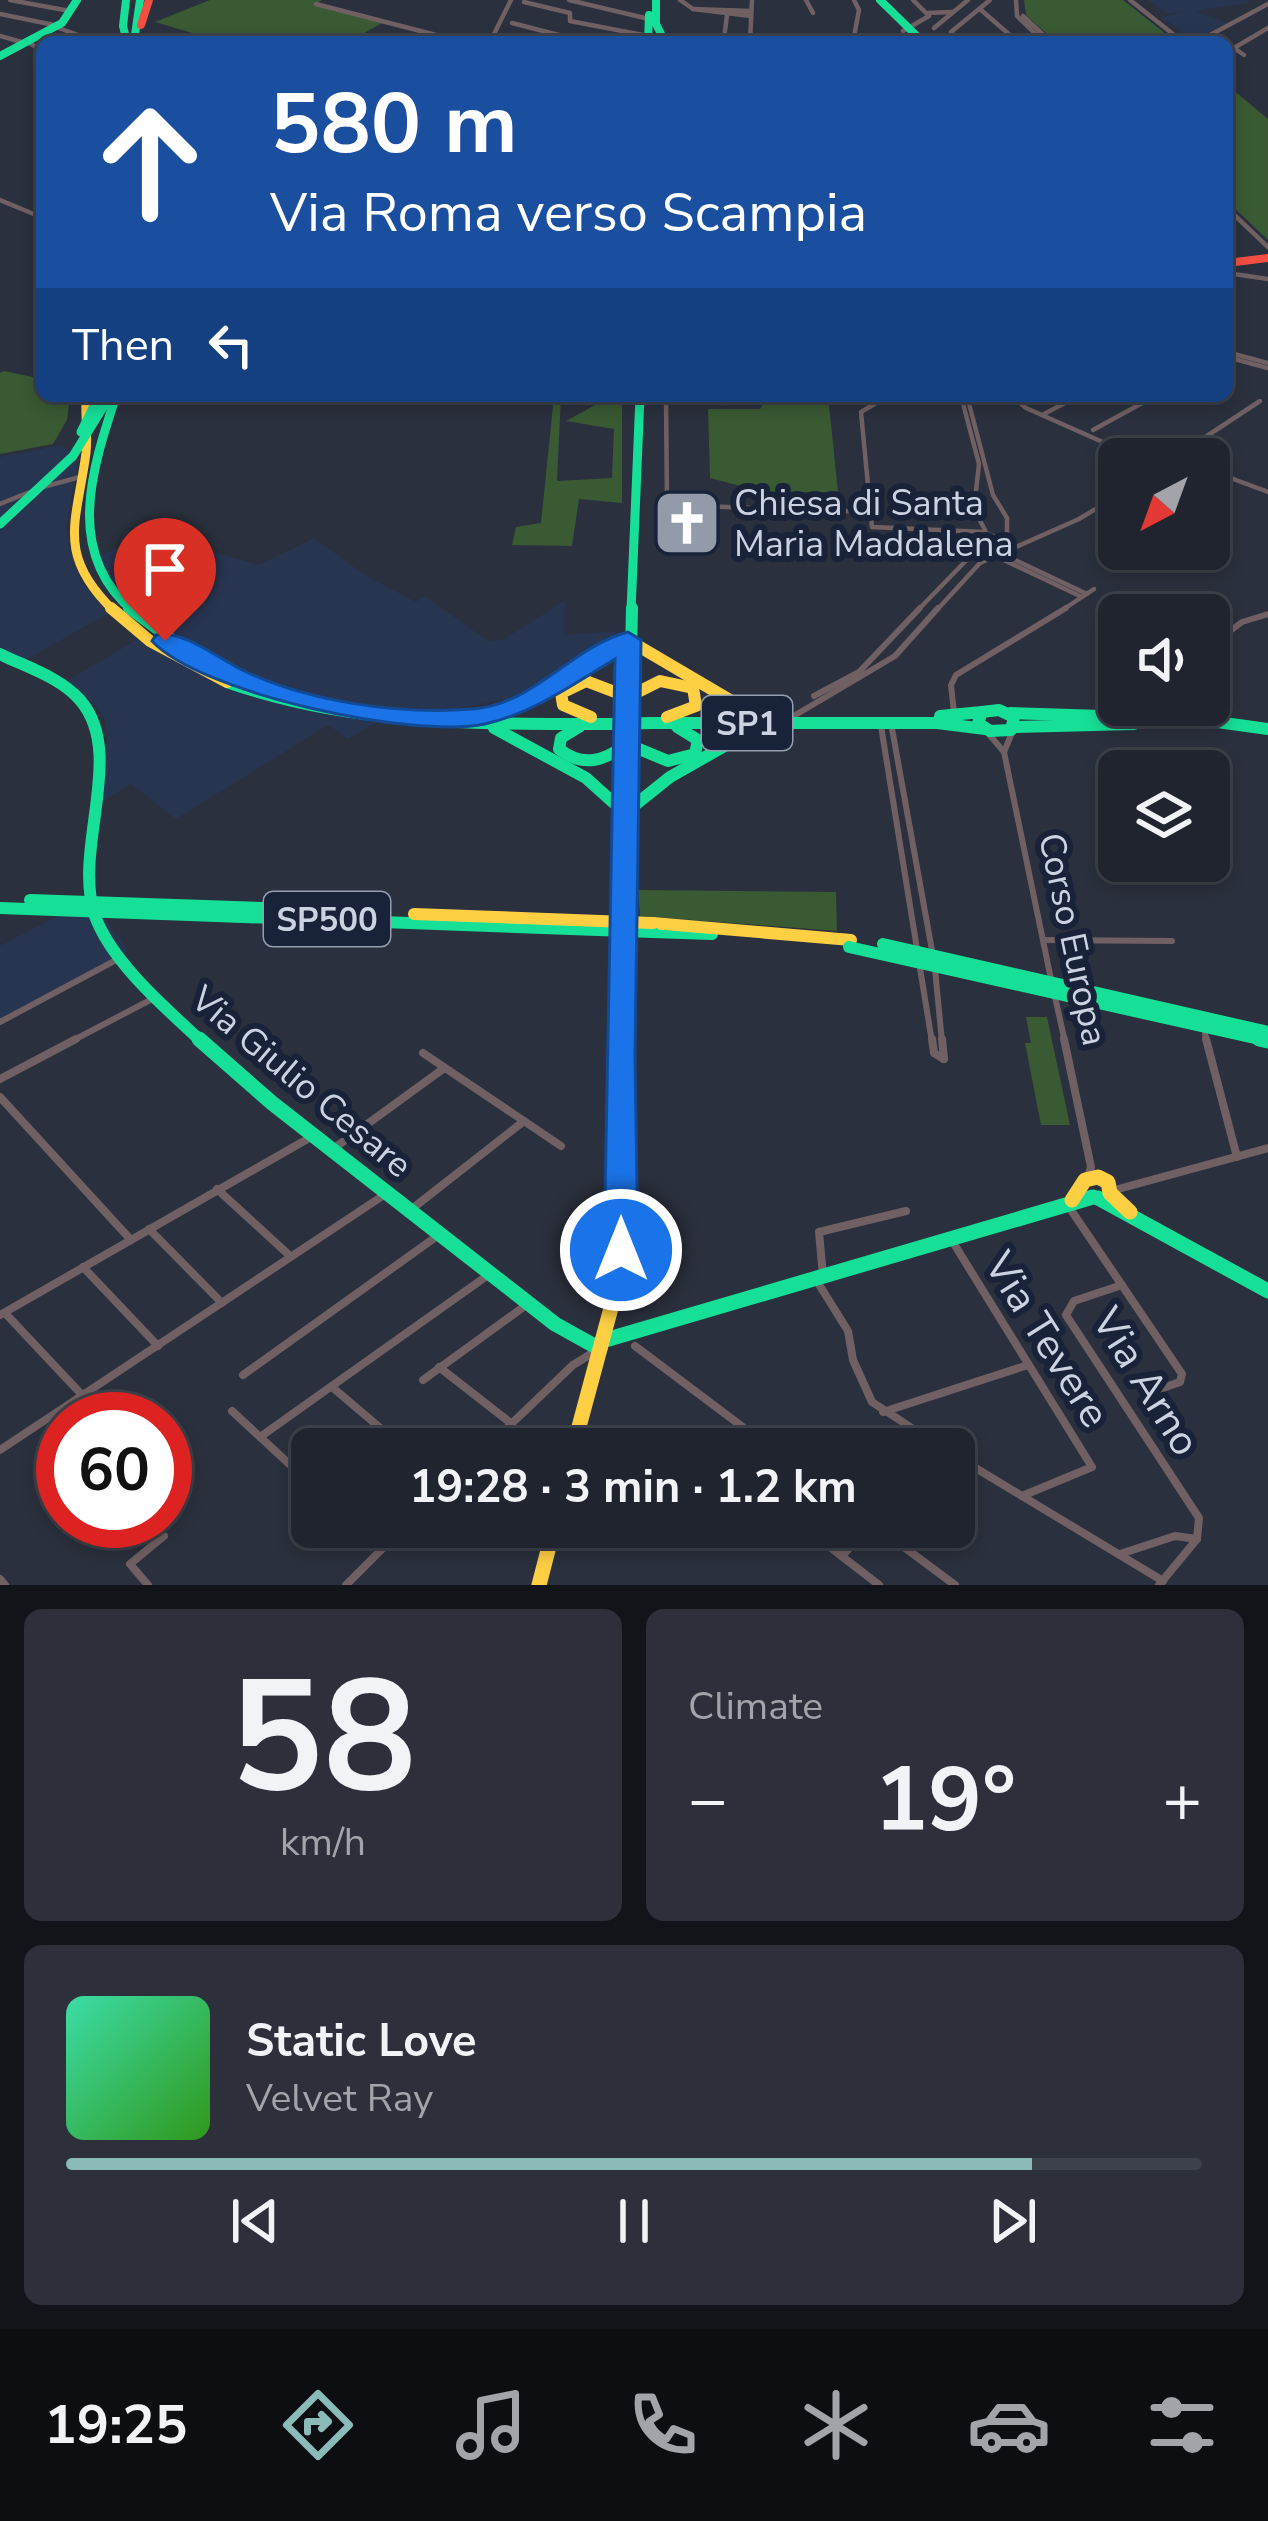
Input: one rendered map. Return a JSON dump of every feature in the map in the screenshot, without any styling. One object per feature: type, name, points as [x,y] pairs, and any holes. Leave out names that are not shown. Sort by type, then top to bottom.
[{"type":"main road","points":[[128,36],[123,26],[133,0]]},
{"type":"main road","points":[[133,36],[149,0]]},
{"type":"main road","points":[[653,0],[654,34]]},
{"type":"main road","points":[[877,0],[913,36]]},
{"type":"main road","points":[[39,36],[57,26],[74,6]]},
{"type":"main road","points":[[2,54],[36,38]]},
{"type":"main road","points":[[1233,267],[1268,261]]},
{"type":"main road","name":"SP1","points":[[86,402],[86,454],[72,527],[86,573],[111,610],[160,649],[224,680],[306,706],[370,718],[767,720],[985,729]]},
{"type":"main road","points":[[0,513],[61,458],[96,402]]},
{"type":"main road","points":[[0,524],[73,456],[109,402]]},
{"type":"main road","name":"SP1","points":[[111,402],[93,457],[82,527],[95,566],[133,617],[195,658],[238,678],[322,704],[477,720]]},
{"type":"main road","points":[[578,1428],[621,1250],[628,640],[637,402]]},
{"type":"main road","points":[[477,720],[532,698],[628,640]]},
{"type":"main road","points":[[628,640],[767,720]]},
{"type":"main road","name":"Via Giulio Cesare","points":[[0,654],[73,694],[93,715],[99,730],[99,764],[81,879],[95,920],[157,996],[204,1046],[310,1136],[595,1352]]},
{"type":"main road","points":[[628,698],[660,681],[673,680],[693,688],[696,706],[658,720]]},
{"type":"main road","points":[[591,721],[563,705],[561,693],[572,684],[597,681],[628,698]]},
{"type":"main road","name":"SP1","points":[[767,720],[814,711],[953,716],[982,712]]},
{"type":"main road","points":[[1098,718],[1012,720],[1002,732],[985,729],[977,719],[982,712],[1012,720],[1268,733]]},
{"type":"main road","points":[[477,720],[523,741],[596,785],[625,812]]},
{"type":"main road","points":[[627,744],[669,763],[695,754],[698,740],[692,734],[658,720]]},
{"type":"main road","points":[[625,812],[670,777],[767,720]]},
{"type":"main road","points":[[591,721],[561,738],[562,755],[593,763],[627,744]]},
{"type":"main road","points":[[1230,726],[1268,733]]},
{"type":"main road","name":"SP500","points":[[0,904],[653,928],[896,946],[1268,1036]]},
{"type":"main road","points":[[1087,1177],[1104,1190]]},
{"type":"main road","points":[[1087,1177],[1137,1219],[1268,1291]]},
{"type":"main road","points":[[1068,1205],[1087,1177]]},
{"type":"main road","points":[[595,1352],[1104,1190]]},
{"type":"main road","points":[[539,1585],[549,1548]]},
{"type":"street","points":[[10,0],[74,6]]},
{"type":"street","points":[[493,36],[511,0]]},
{"type":"street","points":[[569,0],[654,34]]},
{"type":"street","points":[[680,0],[693,9],[727,15],[751,13]]},
{"type":"street","points":[[750,36],[752,0]]},
{"type":"street","points":[[806,0],[813,13]]},
{"type":"street","points":[[854,0],[859,10],[854,36]]},
{"type":"street","points":[[914,0],[927,13],[954,12]]},
{"type":"street","points":[[934,28],[968,0]]},
{"type":"street","points":[[954,36],[951,32],[990,0]]},
{"type":"street","points":[[1016,0],[1018,12],[1041,36]]},
{"type":"street","points":[[1130,0],[1175,36]]},
{"type":"street","points":[[524,2],[570,14],[567,21],[654,34]]},
{"type":"street","points":[[1208,36],[1266,3]]},
{"type":"street","points":[[316,4],[440,36]]},
{"type":"street","points":[[693,9],[751,13]]},
{"type":"street","points":[[981,10],[1011,36]]},
{"type":"street","points":[[913,36],[927,13]]},
{"type":"street","points":[[0,14],[82,36]]},
{"type":"street","points":[[724,36],[727,15]]},
{"type":"street","points":[[512,22],[564,36]]},
{"type":"street","points":[[1244,55],[1234,48],[1268,28]]},
{"type":"street","points":[[0,36],[36,47]]},
{"type":"street","points":[[0,200],[36,215]]},
{"type":"street","points":[[1233,214],[1268,248]]},
{"type":"street","points":[[1233,270],[1268,279]]},
{"type":"street","points":[[1233,356],[1268,366]]},
{"type":"street","points":[[1205,438],[1260,400]]},
{"type":"street","points":[[666,402],[667,505],[870,512]]},
{"type":"street","points":[[878,402],[861,412],[871,525],[1031,539]]},
{"type":"street","points":[[965,402],[980,472],[971,494],[976,518],[986,533]]},
{"type":"street","points":[[966,402],[993,495],[1007,518],[997,552]]},
{"type":"street","points":[[1021,402],[1098,440]]},
{"type":"street","points":[[1042,415],[1067,402]]},
{"type":"street","points":[[1093,430],[1144,402]]},
{"type":"street","points":[[0,504],[80,477]]},
{"type":"street","points":[[1230,478],[1268,492]]},
{"type":"street","points":[[814,711],[895,656],[960,582],[997,552],[1098,506]]},
{"type":"street","points":[[814,696],[859,672],[986,533]]},
{"type":"street","points":[[953,716],[951,686],[956,675],[994,650],[1017,642],[1088,594],[997,552]]},
{"type":"street","points":[[1230,631],[1268,614]]},
{"type":"street","points":[[1004,752],[1012,720]]},
{"type":"street","points":[[885,723],[931,940],[944,1059],[934,1053],[885,723]]},
{"type":"street","name":"Corso Europa","points":[[985,729],[1004,752],[1087,1177]]},
{"type":"street","points":[[1043,940],[1172,941]]},
{"type":"street","points":[[0,1022],[123,956]]},
{"type":"street","points":[[0,1079],[157,996]]},
{"type":"street","points":[[1205,1034],[1237,1157]]},
{"type":"street","points":[[423,1054],[561,1146]]},
{"type":"street","points":[[330,1150],[443,1069]]},
{"type":"street","points":[[0,1097],[131,1240]]},
{"type":"street","points":[[410,1210],[524,1121]]},
{"type":"street","points":[[79,1392],[2,1314],[310,1136]]},
{"type":"street","points":[[1104,1190],[1268,1148]]},
{"type":"street","points":[[217,1189],[290,1256]]},
{"type":"street","points":[[89,1392],[388,1193]]},
{"type":"street","points":[[1068,1205],[1183,1377],[1151,1392]]},
{"type":"street","points":[[906,1211],[819,1232],[816,1239],[819,1277],[848,1331],[869,1398],[909,1428]]},
{"type":"street","points":[[148,1229],[222,1303]]},
{"type":"street","points":[[243,1375],[442,1233]]},
{"type":"street","name":"Via Tevere","points":[[951,1239],[1090,1470],[1022,1496]]},
{"type":"street","points":[[82,1267],[158,1346]]},
{"type":"street","points":[[260,1437],[494,1271]]},
{"type":"street","name":"Via Arno","points":[[1122,1285],[1075,1301],[1066,1315],[1198,1518],[1196,1539]]},
{"type":"street","points":[[423,1380],[532,1300]]},
{"type":"street","points":[[567,1371],[574,1355],[570,1336]]},
{"type":"street","points":[[635,1346],[744,1428]]},
{"type":"street","points":[[508,1428],[567,1371],[595,1352]]},
{"type":"street","points":[[883,1412],[1028,1365]]},
{"type":"street","points":[[439,1367],[512,1424]]},
{"type":"street","points":[[332,1387],[380,1428]]},
{"type":"street","points":[[232,1411],[291,1466]]},
{"type":"street","points":[[0,1450],[36,1427]]},
{"type":"street","points":[[975,1468],[1161,1583],[1196,1539]]},
{"type":"street","points":[[1120,1554],[1175,1536],[1196,1539]]},
{"type":"street","points":[[148,1585],[130,1563],[149,1548]]},
{"type":"street","points":[[351,1582],[384,1548]]},
{"type":"street","points":[[832,1548],[879,1585]]},
{"type":"street","points":[[842,1556],[851,1548]]},
{"type":"street","points":[[903,1548],[955,1585]]},
{"type":"street","points":[[351,1582],[368,1585]]},
{"type":"shaded area","points":[[1148,0],[1249,3],[1195,11],[1227,23],[1202,36],[1188,36],[1161,17],[1188,11],[1168,14]]},
{"type":"shaded area","points":[[62,445],[78,461],[66,527],[71,553],[81,581],[109,613],[22,662],[0,650],[0,457]]},
{"type":"shaded area","points":[[149,534],[259,565],[314,538],[368,577],[416,602],[425,596],[488,641],[503,640],[565,600],[565,635],[616,631],[604,654],[514,698],[398,712],[322,701],[199,657],[136,615],[96,557]]},
{"type":"shaded area","points":[[138,639],[213,679],[377,722],[348,739],[328,725],[176,819],[131,784],[98,804],[107,740],[105,719],[93,703],[62,684]]},
{"type":"shaded area","points":[[91,898],[128,951],[0,1020],[0,946]]},
{"type":"green space","points":[[210,0],[322,0],[317,3],[386,21],[359,36],[203,36],[155,22]]},
{"type":"green space","points":[[1024,0],[1123,0],[1168,36],[1049,36],[1026,15]]},
{"type":"green space","points":[[1233,90],[1268,119],[1268,240],[1233,207]]},
{"type":"green space","points":[[0,373],[36,378],[36,402],[69,402],[67,420],[53,444],[0,454]]},
{"type":"green space","points":[[553,402],[561,402],[557,481],[612,478],[614,429],[566,421],[595,402],[622,402],[622,503],[579,499],[572,546],[512,545],[516,527],[541,523]]},
{"type":"green space","points":[[764,402],[829,405],[838,492],[745,492],[744,487],[710,478],[708,409],[760,409]]},
{"type":"green space","points":[[638,890],[836,892],[837,931],[640,916]]},
{"type":"green space","points":[[1026,1017],[1047,1017],[1070,1125],[1041,1125],[1025,1043],[1031,1043]]},
{"type":"traffic: fast","points":[[38,36],[62,23],[77,0]]},
{"type":"traffic: fast","points":[[126,0],[126,36]]},
{"type":"traffic: fast","points":[[135,36],[140,0]]},
{"type":"traffic: fast","points":[[656,0],[656,24],[662,36]]},
{"type":"traffic: fast","points":[[880,0],[917,36]]},
{"type":"traffic: fast","points":[[648,36],[649,15]]},
{"type":"traffic: fast","points":[[0,56],[36,37]]},
{"type":"traffic: fast","points":[[81,432],[96,402]]},
{"type":"traffic: fast","points":[[0,524],[73,456],[106,402]]},
{"type":"traffic: fast","points":[[114,402],[91,483],[91,549],[103,578],[125,604],[198,659]]},
{"type":"traffic: fast","points":[[623,1050],[628,640],[635,580],[640,402]]},
{"type":"traffic: fast","points":[[0,654],[61,685],[93,719],[99,772],[89,893],[96,919],[121,957],[190,1031],[272,1103],[555,1324],[600,1349]]},
{"type":"traffic: fast","points":[[227,682],[320,710],[367,717],[609,724]]},
{"type":"traffic: fast","points":[[999,710],[1014,717],[1011,730],[990,731],[978,723],[982,712],[999,710]]},
{"type":"traffic: fast","points":[[940,716],[982,712]]},
{"type":"traffic: fast","points":[[1010,713],[1196,719],[1268,729]]},
{"type":"traffic: fast","points":[[652,723],[937,723],[985,729]]},
{"type":"traffic: fast","points":[[609,724],[652,723]]},
{"type":"traffic: fast","points":[[494,728],[586,778],[625,813],[670,777],[765,723]]},
{"type":"traffic: fast","points":[[1015,727],[1098,725]]},
{"type":"traffic: fast","points":[[579,727],[561,738],[559,749],[584,762],[602,759],[627,744],[668,761],[695,754],[698,740],[677,727]]},
{"type":"traffic: fast","points":[[30,900],[292,909]]},
{"type":"traffic: fast","points":[[0,908],[653,932]]},
{"type":"traffic: fast","points":[[653,932],[712,934]]},
{"type":"traffic: fast","points":[[883,944],[1268,1032]]},
{"type":"traffic: fast","points":[[849,947],[1268,1041]]},
{"type":"traffic: fast","points":[[602,1341],[1093,1197]]},
{"type":"traffic: fast","points":[[1098,1198],[1268,1291]]},
{"type":"traffic: slow","points":[[86,402],[86,452],[72,525],[88,579],[105,602],[150,641],[227,682]]},
{"type":"traffic: slow","points":[[479,717],[533,698],[628,640],[735,703],[769,717]]},
{"type":"traffic: slow","points":[[591,717],[563,705],[561,693],[586,681],[628,697],[660,681],[693,688],[696,706],[667,717]]},
{"type":"traffic: slow","points":[[414,914],[653,923]]},
{"type":"traffic: slow","points":[[653,923],[851,940]]},
{"type":"traffic: slow","points":[[579,1428],[618,1282],[623,1050]]},
{"type":"traffic: slow","points":[[1072,1200],[1085,1180],[1098,1177],[1108,1182],[1110,1193],[1130,1212]]},
{"type":"traffic: slow","points":[[539,1585],[549,1548]]},
{"type":"traffic: jam","points":[[141,25],[149,0]]},
{"type":"traffic: jam","points":[[1233,262],[1268,258]]},
{"type":"place","name":"Chiesa di Santa Maria Maddalena","points":[[687,523]]},
{"type":"route","points":[[165,641],[238,678],[322,704],[377,713],[479,717],[532,698],[594,665],[628,640],[621,1250]]}]
